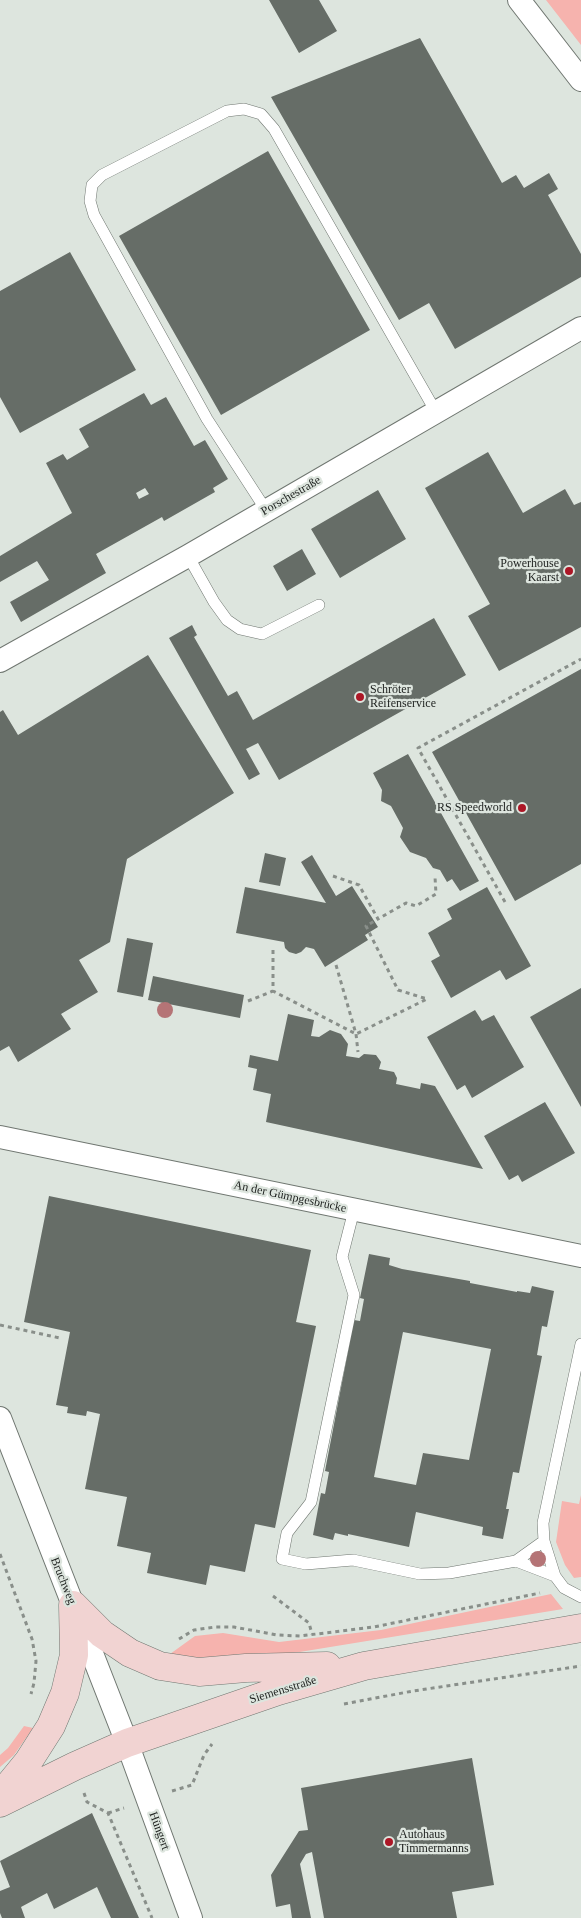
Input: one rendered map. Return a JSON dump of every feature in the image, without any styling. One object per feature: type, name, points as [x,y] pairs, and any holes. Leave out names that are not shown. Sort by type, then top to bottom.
[{"type":"street","points":[[519,0],[581,80]]},
{"type":"street","name":"Porschestraße","points":[[0,661],[188,556],[581,328]]},
{"type":"street","name":"An der Gümpgesbrücke","points":[[0,1137],[581,1256]]},
{"type":"street","name":"Bruchweg","points":[[0,1418],[127,1743]]},
{"type":"street","points":[[73,1605],[102,1634],[130,1653],[160,1666],[199,1672],[246,1668],[364,1666]]},
{"type":"street","points":[[0,1796],[28,1762],[51,1726],[65,1693],[74,1655],[73,1605]]},
{"type":"street","name":"Siemensstraße","points":[[0,1803],[127,1743],[278,1691],[364,1666],[581,1628]]},
{"type":"street","name":"Hüngert","points":[[127,1743],[191,1918]]},
{"type":"lane","points":[[266,510],[207,418],[94,215],[90,201],[92,185],[102,175],[227,111],[244,109],[261,114],[274,129],[436,412]]},
{"type":"lane","points":[[188,556],[226,620],[240,629],[262,634],[319,605]]},
{"type":"lane","points":[[354,1210],[342,1257],[354,1295],[311,1502],[287,1533],[282,1559],[306,1564],[353,1560],[420,1574],[449,1574],[516,1561],[544,1542]]},
{"type":"lane","points":[[581,1344],[543,1522],[544,1542],[555,1576],[564,1588],[581,1597]]},
{"type":"lane","points":[[516,1561],[555,1576]]},
{"type":"path","points":[[505,902],[418,748],[581,659]]},
{"type":"path","points":[[333,876],[359,885],[378,919]]},
{"type":"path","points":[[356,1034],[427,999],[398,990],[366,926],[406,903],[416,906],[436,894],[435,877]]},
{"type":"path","points":[[273,950],[273,991]]},
{"type":"path","points":[[336,965],[356,1034],[358,1052]]},
{"type":"path","points":[[248,1001],[273,991],[356,1034]]},
{"type":"path","points":[[0,1325],[60,1338]]},
{"type":"path","points":[[0,1554],[32,1639],[36,1661],[30,1701]]},
{"type":"path","points":[[160,1666],[166,1651],[178,1639],[194,1630],[234,1627],[277,1635],[312,1634],[374,1627],[564,1588]]},
{"type":"path","points":[[273,1596],[309,1624],[312,1634]]},
{"type":"path","points":[[337,1705],[413,1691],[581,1666]]},
{"type":"path","points":[[152,1918],[108,1814],[192,1785],[204,1755],[214,1742]]},
{"type":"shaded area","points":[[546,0],[581,0],[581,45]]},
{"type":"shaded area","points":[[581,1495],[581,1577],[574,1578],[565,1565],[556,1542],[562,1501],[579,1504]]},
{"type":"shaded area","points":[[551,1594],[563,1609],[269,1657],[196,1658],[170,1654],[195,1636],[223,1633],[279,1642],[381,1630]]},
{"type":"shaded area","points":[[24,1726],[33,1728],[14,1755],[0,1767],[0,1755],[8,1748]]},
{"type":"building","points":[[269,0],[319,0],[337,31],[299,53]]},
{"type":"building","points":[[420,38],[502,183],[516,175],[524,188],[549,173],[558,189],[548,195],[581,254],[581,277],[455,349],[429,303],[399,320],[271,97]]},
{"type":"building","points":[[268,151],[370,330],[221,415],[119,236]]},
{"type":"building","points":[[70,252],[136,370],[20,433],[0,397],[0,291]]},
{"type":"building","points":[[144,393],[151,405],[166,397],[194,446],[205,440],[228,479],[213,488],[215,492],[164,521],[162,517],[96,554],[106,573],[21,622],[10,602],[49,580],[37,561],[0,582],[0,556],[72,513],[46,463],[63,454],[67,460],[89,447],[79,429]],"holes":[[[145,488],[149,494],[139,499],[136,493]]]},
{"type":"building","points":[[488,452],[523,513],[565,489],[574,505],[581,502],[581,627],[499,671],[468,616],[490,604],[425,488]]},
{"type":"building","points":[[378,490],[406,539],[340,578],[311,529]]},
{"type":"building","points":[[302,549],[316,574],[287,591],[273,566]]},
{"type":"building","name":"Schröter Reifenservice","points":[[434,618],[466,675],[279,780],[258,743],[246,749],[260,774],[249,780],[169,638],[192,625],[197,635],[194,637],[228,696],[237,691],[253,720]]},
{"type":"building","points":[[148,655],[234,793],[127,859],[110,942],[79,960],[98,992],[61,1014],[71,1029],[18,1062],[9,1046],[0,1051],[0,712],[3,710],[18,735]]},
{"type":"building","name":"RS Speedworld","points":[[581,669],[581,864],[515,901],[432,752]]},
{"type":"building","points":[[408,754],[479,881],[460,891],[452,879],[447,882],[440,870],[433,868],[426,858],[410,852],[400,837],[403,828],[391,806],[381,801],[382,790],[373,773]]},
{"type":"building","points":[[265,853],[286,858],[280,886],[259,882]]},
{"type":"building","points":[[312,855],[336,896],[352,886],[378,927],[365,935],[368,940],[325,967],[314,949],[306,947],[296,954],[289,952],[285,948],[284,942],[236,933],[245,887],[326,903],[301,862]]},
{"type":"building","points":[[487,887],[531,966],[506,980],[500,970],[451,998],[431,961],[440,956],[428,933],[452,919],[447,909]]},
{"type":"building","points":[[127,938],[153,943],[143,997],[117,992]]},
{"type":"building","points":[[153,976],[244,995],[240,1018],[148,1000]]},
{"type":"building","points":[[581,988],[581,1107],[530,1017]]},
{"type":"building","points":[[475,1010],[482,1021],[494,1015],[524,1067],[472,1098],[465,1085],[457,1090],[427,1037]]},
{"type":"building","points":[[288,1014],[314,1020],[311,1036],[319,1037],[330,1030],[341,1034],[348,1044],[346,1056],[359,1058],[364,1054],[376,1055],[381,1062],[379,1069],[394,1072],[397,1078],[396,1084],[420,1089],[421,1083],[435,1086],[483,1169],[266,1122],[271,1094],[253,1090],[257,1069],[248,1067],[250,1055],[278,1061]]},
{"type":"building","points":[[545,1102],[575,1153],[522,1182],[518,1175],[509,1180],[484,1136]]},
{"type":"building","points":[[49,1196],[311,1250],[296,1322],[316,1326],[275,1528],[255,1524],[245,1572],[210,1565],[206,1585],[147,1573],[151,1553],[117,1546],[127,1497],[85,1489],[100,1414],[87,1411],[86,1416],[67,1413],[68,1407],[56,1405],[70,1332],[24,1322]]},
{"type":"building","points":[[369,1254],[390,1258],[389,1265],[402,1269],[470,1281],[470,1283],[517,1292],[530,1293],[532,1286],[554,1291],[547,1327],[542,1326],[537,1355],[542,1356],[519,1473],[513,1472],[506,1509],[509,1509],[503,1539],[482,1535],[483,1527],[416,1512],[409,1547],[348,1534],[348,1536],[335,1533],[333,1540],[313,1535],[321,1493],[325,1494],[329,1472],[325,1471],[354,1320],[360,1321],[364,1299],[360,1298]],"holes":[[[403,1332],[491,1349],[469,1460],[423,1453],[416,1485],[374,1477]]]},
{"type":"building","name":"Autohaus Timmermanns","points":[[472,1758],[494,1885],[452,1892],[457,1918],[324,1918],[312,1852],[306,1854],[300,1864],[311,1918],[292,1918],[290,1904],[276,1907],[271,1875],[299,1831],[308,1830],[301,1788]]},
{"type":"building","points":[[92,1813],[139,1918],[111,1918],[97,1887],[54,1909],[47,1893],[21,1907],[25,1918],[2,1918],[0,1913],[0,1891],[10,1887],[0,1861]]},
{"type":"place","name":"Powerhouse Kaarst","points":[[569,571]]},
{"type":"place","name":"Schröter Reifenservice","points":[[360,697]]},
{"type":"place","name":"RS Speedworld","points":[[522,808]]},
{"type":"place","name":"Autohaus Timmermanns","points":[[389,1842]]}]
